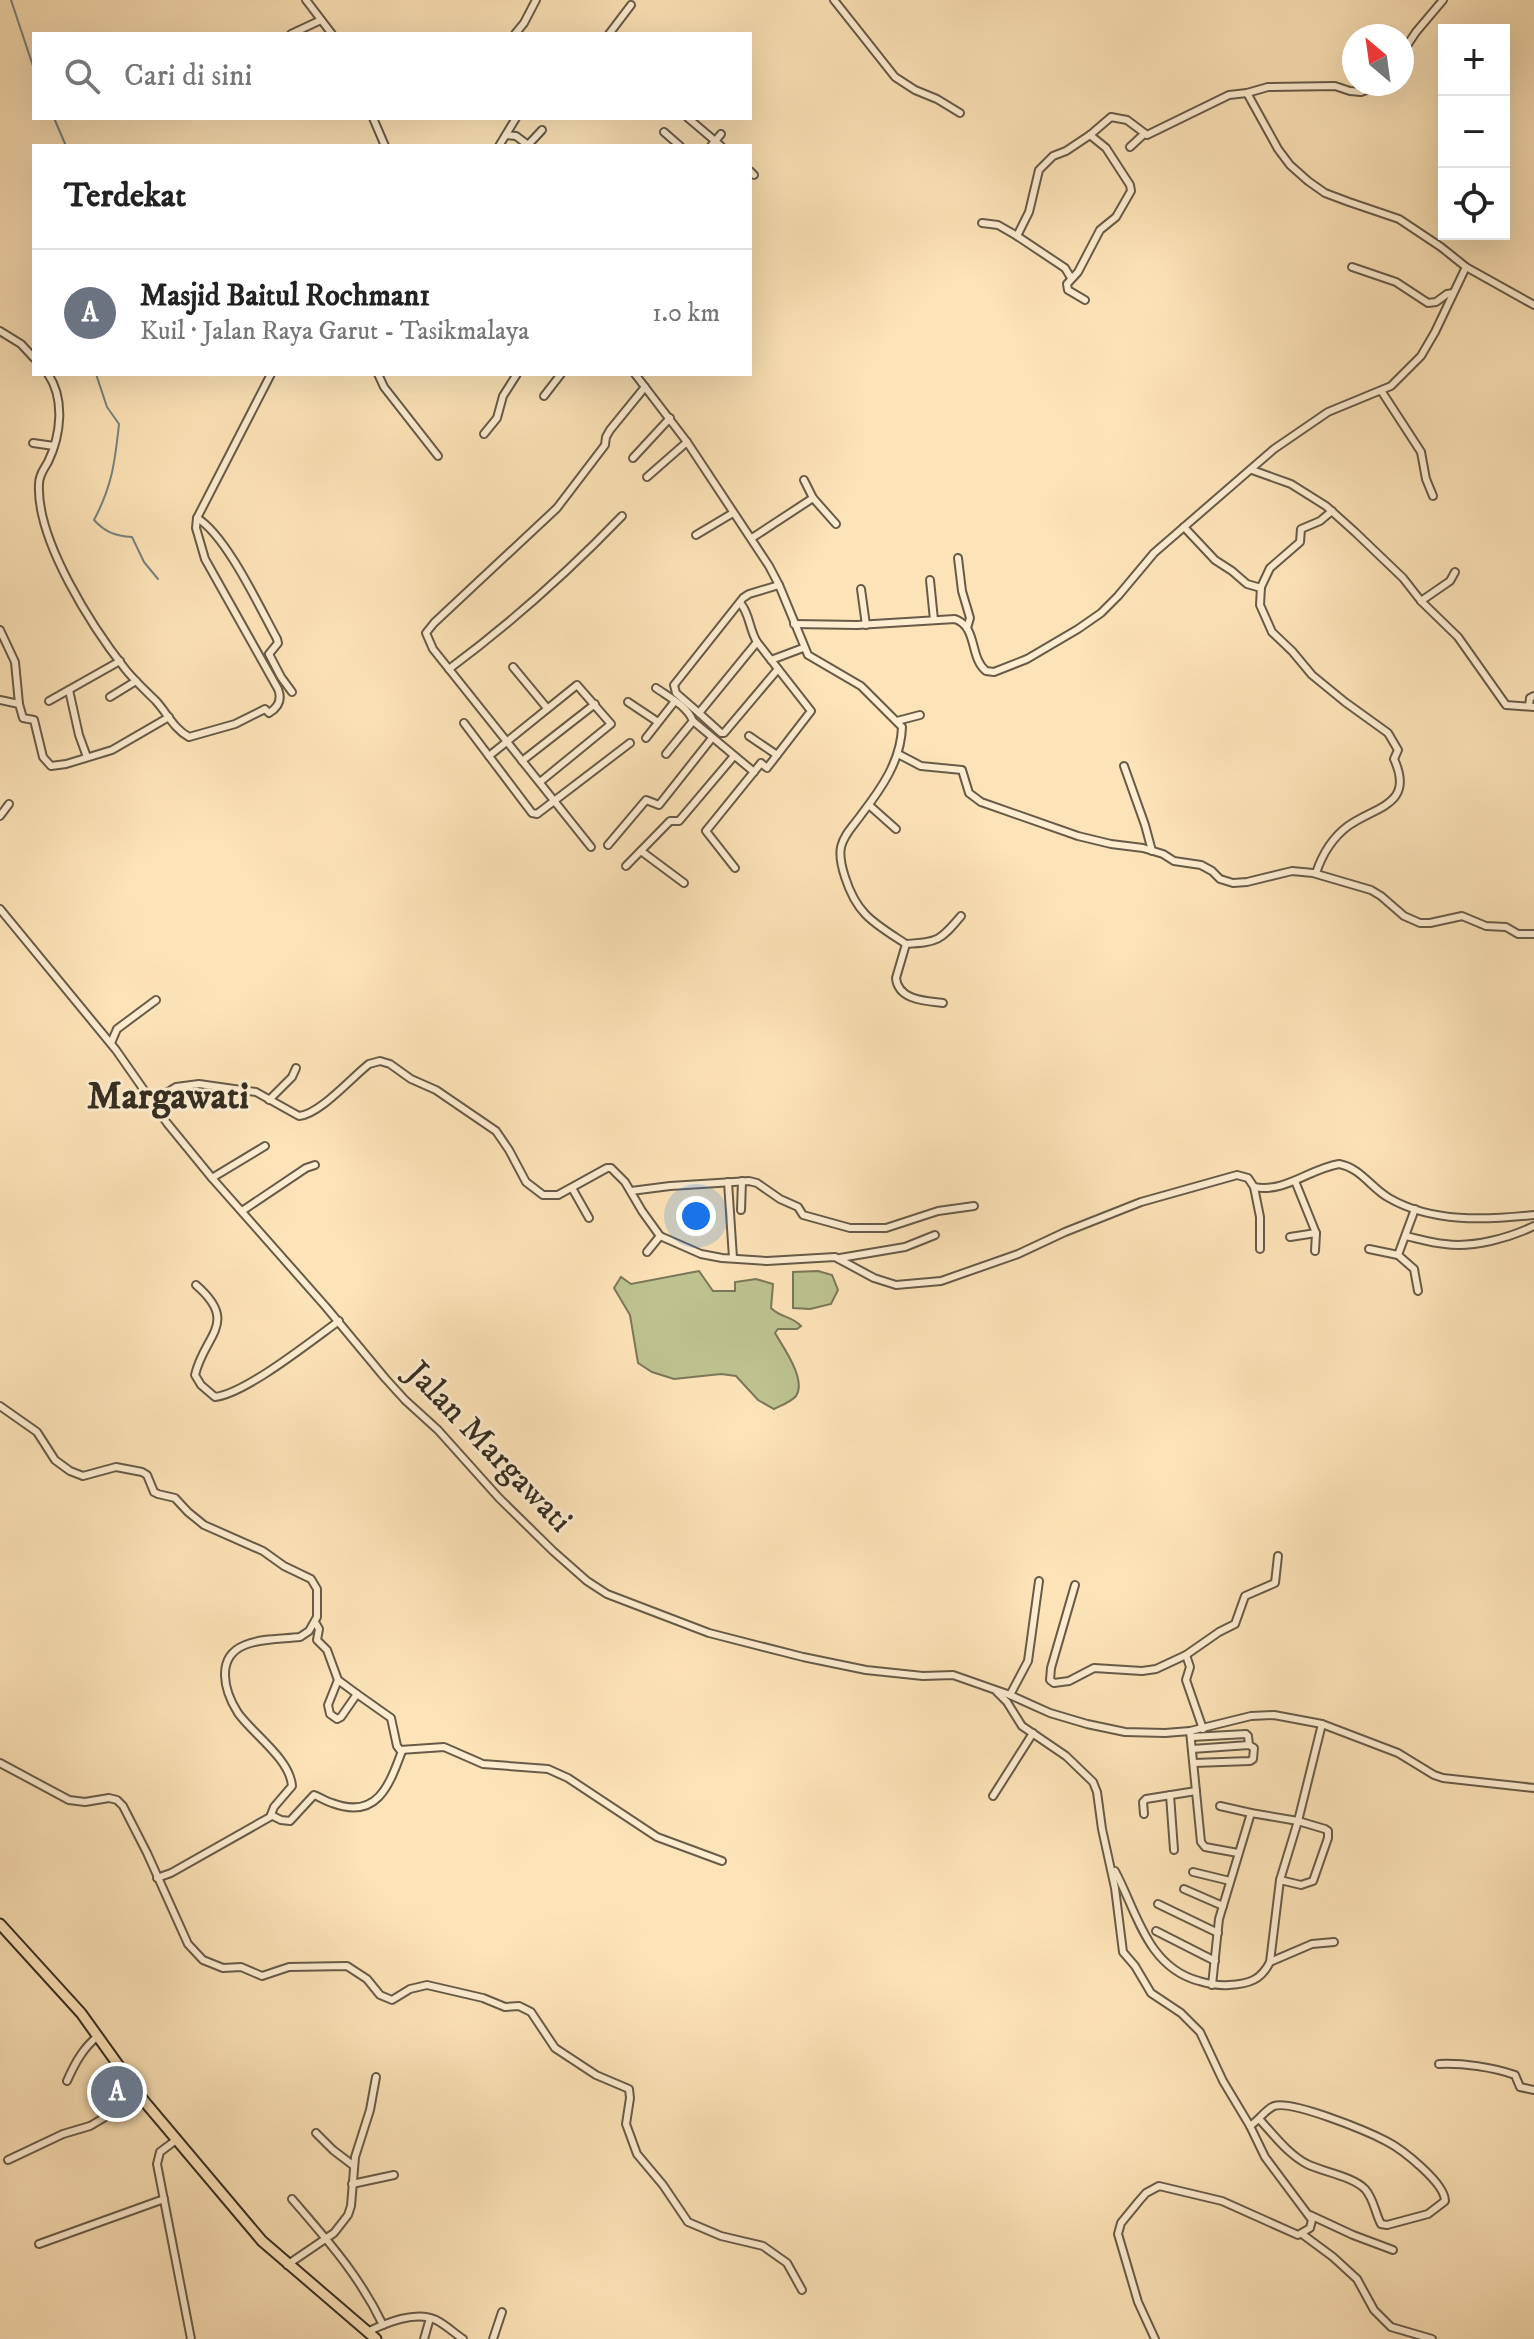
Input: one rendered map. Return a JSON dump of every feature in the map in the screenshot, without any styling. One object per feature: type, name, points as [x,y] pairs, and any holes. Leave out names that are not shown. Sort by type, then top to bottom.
[{"type":"main road","points":[[0,1924],[81,2013],[176,2140],[262,2241],[376,2339]]},
{"type":"street","points":[[306,0],[330,32]]},
{"type":"street","points":[[517,32],[536,0]]},
{"type":"street","points":[[834,0],[895,77],[960,113]]},
{"type":"street","points":[[1414,35],[1443,0]]},
{"type":"street","points":[[611,32],[631,5]]},
{"type":"street","points":[[295,32],[321,20]]},
{"type":"street","points":[[1017,236],[1029,212],[1040,168],[1053,156],[1090,135],[1106,119],[1127,120],[1148,135],[1229,95],[1268,87],[1320,85],[1342,88]]},
{"type":"street","points":[[1247,93],[1278,149],[1308,181],[1337,198],[1399,219],[1466,267],[1534,305]]},
{"type":"street","points":[[374,120],[384,144]]},
{"type":"street","points":[[501,144],[510,135],[515,120]]},
{"type":"street","points":[[690,120],[716,144],[721,134]]},
{"type":"street","points":[[529,144],[542,130]]},
{"type":"street","points":[[664,132],[678,144]]},
{"type":"street","points":[[1130,147],[1144,134]]},
{"type":"street","points":[[510,135],[526,144]]},
{"type":"street","points":[[1085,300],[1068,290],[1067,284],[1078,272],[1100,230],[1116,217],[1131,191],[1106,148],[1090,135]]},
{"type":"street","points":[[982,223],[998,225],[1017,236],[1065,268],[1071,278]]},
{"type":"street","points":[[1352,267],[1396,282],[1428,303],[1453,293]]},
{"type":"street","points":[[794,624],[866,625],[955,619],[967,628],[977,660],[986,671],[994,672],[1058,643],[1101,613],[1154,553],[1274,449],[1328,412],[1382,392],[1405,374],[1421,356],[1435,332],[1466,267]]},
{"type":"street","points":[[0,331],[21,344],[32,356]]},
{"type":"street","points":[[49,376],[60,403],[39,483],[49,543],[117,663],[166,718],[189,737],[235,724],[266,710],[269,713],[280,702],[280,692],[205,559],[196,528],[270,376]]},
{"type":"street","points":[[379,376],[384,387],[438,456]]},
{"type":"street","points":[[484,434],[497,418],[503,396],[516,376]]},
{"type":"street","points":[[544,396],[559,376]]},
{"type":"street","points":[[637,376],[670,418],[752,538],[779,585],[803,648],[815,661],[852,678],[903,729],[898,754],[888,777],[844,839],[841,851],[846,881],[863,914],[906,944],[941,938],[961,916]]},
{"type":"street","points":[[591,847],[433,649],[427,631],[557,508],[605,445],[610,430],[645,387]]},
{"type":"street","points":[[1382,392],[1421,452],[1433,496]]},
{"type":"street","points":[[633,458],[670,418]]},
{"type":"street","points":[[647,477],[687,442]]},
{"type":"street","points":[[33,443],[51,445]]},
{"type":"street","points":[[1252,470],[1282,479],[1332,511],[1403,578],[1421,601],[1458,637],[1506,705],[1531,707],[1529,700],[1534,696]]},
{"type":"street","points":[[804,480],[813,498],[836,524]]},
{"type":"street","points":[[752,538],[813,498]]},
{"type":"street","points":[[1316,873],[1335,839],[1348,826],[1388,804],[1397,795],[1400,777],[1394,759],[1398,750],[1388,733],[1312,675],[1272,632],[1260,605],[1261,588],[1270,568],[1300,542],[1301,529],[1320,521],[1332,511]]},
{"type":"street","points":[[696,535],[733,513]]},
{"type":"street","points":[[449,669],[492,637],[549,587],[622,516]]},
{"type":"street","points":[[201,520],[218,535],[277,639],[278,643],[269,654],[292,692]]},
{"type":"street","points":[[1184,527],[1215,560],[1247,584],[1261,588]]},
{"type":"street","points":[[958,558],[962,591],[970,618],[967,628]]},
{"type":"street","points":[[1421,601],[1450,581],[1455,572]]},
{"type":"street","points":[[930,580],[934,620]]},
{"type":"street","points":[[778,669],[724,733],[676,693],[674,686],[749,594],[779,585]]},
{"type":"street","points":[[861,589],[866,625]]},
{"type":"street","points":[[735,868],[706,831],[761,763],[767,768],[811,711],[751,633],[747,612],[741,604]]},
{"type":"street","points":[[0,630],[15,662],[23,718],[34,721],[43,757],[49,766],[66,764],[119,747],[166,718]]},
{"type":"street","points":[[699,713],[757,642]]},
{"type":"street","points":[[771,660],[803,648]]},
{"type":"street","points":[[49,701],[117,663]]},
{"type":"street","points":[[513,667],[547,708]]},
{"type":"street","points":[[110,697],[133,683]]},
{"type":"street","points":[[489,756],[577,685],[611,724],[540,782]]},
{"type":"street","points":[[656,688],[675,701],[692,716],[693,721],[754,772]]},
{"type":"street","points":[[69,690],[87,757]]},
{"type":"street","points":[[0,700],[19,704]]},
{"type":"street","points":[[646,738],[675,701]]},
{"type":"street","points":[[628,702],[658,722]]},
{"type":"street","points":[[522,761],[595,704]]},
{"type":"street","points":[[897,721],[920,715]]},
{"type":"street","points":[[666,754],[693,721]]},
{"type":"street","points":[[464,723],[532,813],[540,814],[630,743]]},
{"type":"street","points":[[749,736],[777,755]]},
{"type":"street","points":[[608,845],[646,800],[659,805],[712,738]]},
{"type":"street","points":[[898,754],[932,769],[961,769],[968,791],[975,799],[1026,820],[1111,844],[1163,854],[1174,861],[1201,865],[1220,879],[1237,883],[1292,871],[1316,873],[1371,890],[1407,918],[1420,923],[1462,916],[1486,926],[1503,926],[1518,934],[1534,934]]},
{"type":"street","points":[[626,866],[670,821],[679,821],[734,756]]},
{"type":"street","points":[[1124,766],[1152,851]]},
{"type":"street","points":[[0,816],[9,804]]},
{"type":"street","points":[[869,805],[896,829]]},
{"type":"street","points":[[641,851],[684,883]]},
{"type":"street","name":"Jalan Margawati","points":[[0,909],[111,1043],[167,1123],[212,1178],[405,1400],[438,1430],[499,1498],[587,1581],[607,1594],[688,1626],[784,1652],[891,1673],[953,1675],[1050,1713],[1125,1732],[1191,1734]]},
{"type":"street","points":[[906,944],[896,978],[899,989],[911,997],[943,1003]]},
{"type":"street","points":[[111,1043],[117,1029],[156,1000]]},
{"type":"street","points":[[153,1101],[187,1084],[256,1092],[303,1116],[369,1064],[380,1061],[436,1090],[496,1131],[530,1187],[543,1195],[553,1196],[572,1188],[607,1168],[616,1171],[660,1236],[701,1254],[767,1261],[840,1258],[905,1247],[935,1235]]},
{"type":"street","points":[[269,1100],[292,1077],[296,1068]]},
{"type":"street","points":[[212,1178],[265,1146]]},
{"type":"street","points":[[242,1211],[315,1165]]},
{"type":"street","points":[[1254,1187],[1268,1188],[1295,1181],[1333,1165],[1347,1165],[1366,1177],[1387,1197],[1433,1215],[1534,1215]]},
{"type":"street","points":[[840,1258],[889,1284],[927,1284],[1018,1254],[1141,1202],[1237,1175],[1248,1178],[1254,1187],[1260,1217],[1260,1249]]},
{"type":"street","points":[[631,1191],[742,1181],[757,1183],[798,1207],[803,1215],[850,1228],[886,1228],[938,1211],[974,1206]]},
{"type":"street","points":[[741,1210],[742,1181]]},
{"type":"street","points":[[1295,1181],[1316,1233],[1315,1251]]},
{"type":"street","points":[[728,1182],[733,1258]]},
{"type":"street","points":[[572,1188],[589,1218]]},
{"type":"street","points":[[1398,1255],[1415,1209]]},
{"type":"street","points":[[1406,1236],[1460,1245],[1499,1238],[1534,1226]]},
{"type":"street","points":[[1290,1237],[1316,1233]]},
{"type":"street","points":[[647,1252],[660,1236]]},
{"type":"street","points":[[1369,1249],[1398,1255],[1414,1269],[1418,1291]]},
{"type":"street","points":[[196,1285],[208,1295],[217,1315],[213,1337],[195,1375],[215,1397],[249,1384],[339,1321]]},
{"type":"street","points":[[0,1406],[33,1429],[55,1460],[70,1471],[83,1476],[116,1467],[142,1472],[147,1475],[154,1492],[175,1498],[204,1525],[263,1551],[309,1578],[317,1589],[317,1640],[327,1650],[338,1680],[391,1718],[397,1746],[402,1751]]},
{"type":"street","points":[[1075,1585],[1051,1668],[1052,1683],[1069,1681],[1094,1668],[1149,1670],[1186,1655],[1219,1632],[1232,1627],[1245,1596],[1275,1583],[1278,1556]]},
{"type":"street","points":[[1010,1695],[1028,1661],[1039,1581]]},
{"type":"street","points":[[158,1877],[240,1835],[273,1814],[292,1786],[292,1780],[264,1740],[237,1711],[224,1669],[228,1657],[241,1647],[259,1641],[300,1637],[316,1622]]},
{"type":"street","points":[[1186,1655],[1190,1667],[1186,1680],[1203,1729]]},
{"type":"street","points":[[338,1680],[328,1705],[332,1716],[341,1718],[357,1694]]},
{"type":"street","points":[[994,1689],[1007,1702],[1017,1721],[1066,1756],[1093,1782],[1111,1864],[1123,1952],[1151,1993],[1181,2013],[1200,2032],[1265,2157],[1310,2215],[1393,2250]]},
{"type":"street","points":[[1191,1734],[1251,1716],[1294,1718],[1322,1724],[1398,1753],[1434,1775],[1534,1788]]},
{"type":"street","points":[[1111,1864],[1145,1936],[1162,1961],[1190,1979],[1212,1985],[1253,1981],[1270,1962],[1280,1880],[1322,1724]]},
{"type":"street","points":[[993,1796],[1033,1733]]},
{"type":"street","points":[[1191,1734],[1246,1734],[1249,1745]]},
{"type":"street","points":[[1191,1734],[1202,1844],[1238,1853]]},
{"type":"street","points":[[1192,1749],[1249,1745],[1254,1748],[1250,1761],[1194,1763]]},
{"type":"street","points":[[402,1751],[444,1747],[486,1765],[554,1771],[657,1837],[722,1861]]},
{"type":"street","points":[[273,1814],[290,1821],[314,1795],[349,1807],[371,1804],[378,1800],[391,1780],[402,1751]]},
{"type":"street","points":[[0,1763],[69,1800],[117,1800],[123,1806],[188,1944],[203,1960],[223,1968],[241,1967],[262,1976],[289,1967],[347,1966],[367,1979],[380,1995],[392,2000],[410,1989],[427,1985],[483,1998],[505,2007],[519,2006],[531,2012],[555,2048],[596,2075],[629,2089],[626,2124],[637,2154],[688,2222],[721,2236],[763,2246],[787,2263],[802,2290]]},
{"type":"street","points":[[1144,1814],[1144,1799],[1196,1791]]},
{"type":"street","points":[[1170,1795],[1174,1850]]},
{"type":"street","points":[[1220,1806],[1325,1829],[1328,1838],[1313,1881],[1301,1885],[1280,1880]]},
{"type":"street","points":[[1212,1985],[1223,1906],[1251,1813]]},
{"type":"street","points":[[1193,1872],[1230,1881]]},
{"type":"street","points":[[1184,1889],[1223,1906]]},
{"type":"street","points":[[1158,1904],[1218,1933]]},
{"type":"street","points":[[1156,1931],[1215,1961]]},
{"type":"street","points":[[1270,1962],[1312,1944],[1334,1942]]},
{"type":"street","points":[[67,2081],[78,2058],[98,2036]]},
{"type":"street","points":[[1439,2064],[1456,2063],[1503,2071],[1515,2075],[1519,2086],[1534,2090]]},
{"type":"street","points":[[287,2265],[340,2228],[348,2215],[354,2166],[370,2112],[376,2077]]},
{"type":"street","points":[[8,2160],[65,2133],[90,2126],[138,2092]]},
{"type":"street","points":[[1250,2126],[1272,2107],[1298,2108],[1339,2121],[1388,2142],[1437,2182],[1445,2194],[1445,2201],[1428,2214],[1381,2224],[1373,2202],[1364,2189],[1304,2162],[1260,2120]]},
{"type":"street","points":[[316,2133],[354,2166]]},
{"type":"street","points":[[176,2140],[160,2152],[158,2173],[191,2339]]},
{"type":"street","points":[[352,2184],[394,2175]]},
{"type":"street","points":[[1155,2339],[1138,2302],[1118,2234],[1121,2223],[1146,2193],[1159,2186],[1222,2201],[1302,2234],[1357,2279],[1374,2310],[1391,2327],[1432,2339]]},
{"type":"street","points":[[39,2244],[164,2199]]},
{"type":"street","points":[[292,2199],[353,2271],[383,2325]]},
{"type":"street","points":[[1302,2234],[1312,2226],[1310,2215]]},
{"type":"street","points":[[493,2339],[502,2312]]},
{"type":"street","points":[[424,2339],[430,2318]]},
{"type":"street","points":[[367,2332],[404,2319],[430,2318],[463,2339]]},
{"type":"green space","points":[[699,1271],[713,1291],[735,1291],[735,1282],[756,1279],[773,1284],[771,1308],[801,1326],[797,1329],[778,1329],[775,1333],[793,1364],[798,1381],[799,1389],[791,1400],[774,1409],[758,1400],[736,1376],[721,1374],[674,1379],[652,1372],[638,1363],[630,1315],[614,1288],[621,1277],[631,1284]]},
{"type":"green space","points":[[818,1271],[832,1275],[838,1290],[831,1304],[810,1309],[793,1308],[793,1272]]},
{"type":"waterway","points":[[11,0],[32,63]]},
{"type":"waterway","points":[[55,120],[65,144]]},
{"type":"waterway","points":[[97,376],[107,407],[119,424],[112,474],[94,520],[111,533],[132,537],[144,562],[158,579]]},
{"type":"place","name":"Masjid Baitul Rochman1","points":[[117,2092]]},
{"type":"district","name":"Margawati","points":[[168,1097]]}]
